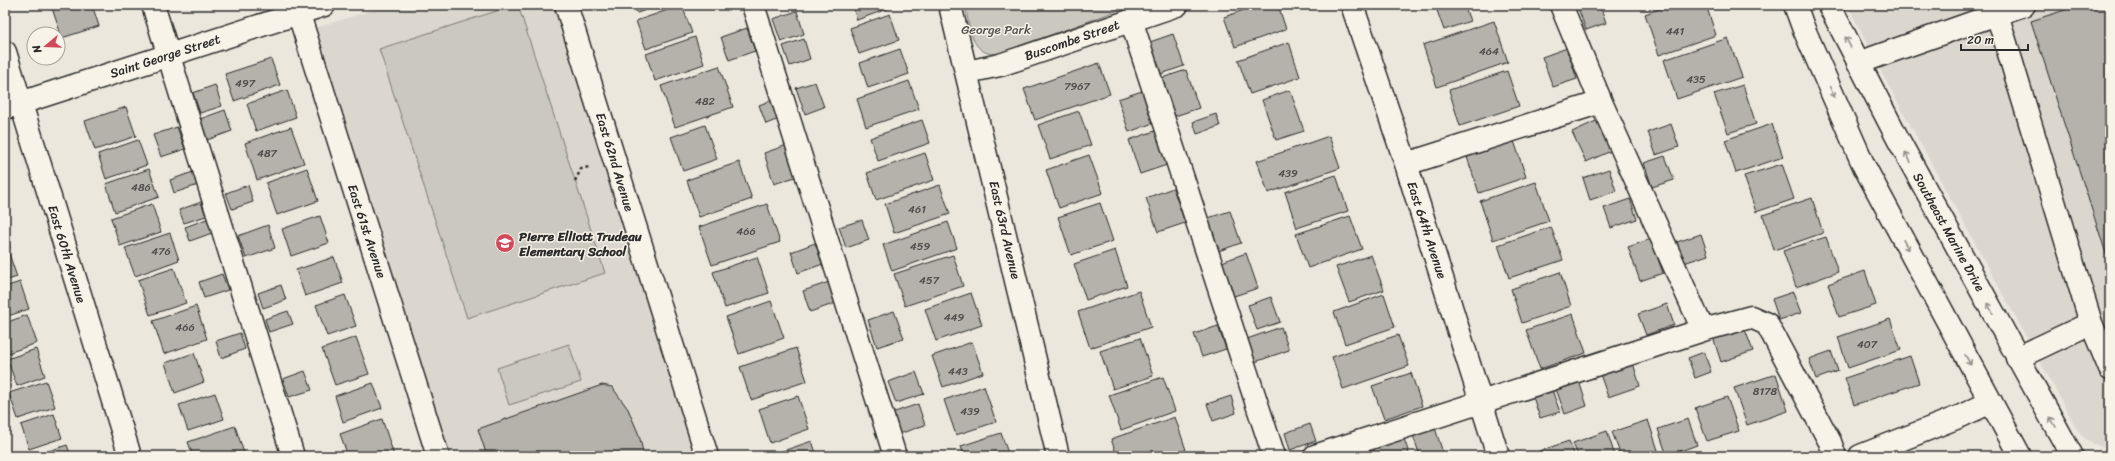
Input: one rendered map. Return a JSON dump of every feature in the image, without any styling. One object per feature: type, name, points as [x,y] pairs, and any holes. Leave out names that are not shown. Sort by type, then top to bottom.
[{"type":"street","points":[[153,5],[293,456]]},
{"type":"street","name":"Saint George Street","points":[[13,105],[169,55],[297,9],[324,5]]},
{"type":"street","name":"East 62nd Avenue","points":[[566,5],[707,456]]},
{"type":"street","points":[[753,5],[895,456]]},
{"type":"street","name":"East 63rd Avenue","points":[[950,5],[1058,456]]},
{"type":"street","name":"Buscombe Street","points":[[967,72],[1000,65],[1177,5]]},
{"type":"street","name":"East 64th Avenue","points":[[1352,5],[1406,164],[1498,456]]},
{"type":"street","points":[[1561,5],[1601,102],[1703,330]]},
{"type":"street","points":[[1795,5],[1803,27],[1864,166],[2020,456]]},
{"type":"street","name":"Southeast Marine Drive","points":[[1829,5],[1858,63],[2017,358],[2072,456]]},
{"type":"street","points":[[1858,63],[2024,5]]},
{"type":"street","name":"East 61st Avenue","points":[[297,9],[438,456]]},
{"type":"street","points":[[1997,14],[2091,323],[2110,369]]},
{"type":"street","points":[[1131,20],[1274,456]]},
{"type":"street","name":"East 60th Avenue","points":[[5,52],[13,105],[130,456]]},
{"type":"street","points":[[1406,164],[1601,102]]},
{"type":"street","points":[[1315,456],[1703,330],[1751,317],[1767,324],[1830,442],[1835,456]]},
{"type":"street","points":[[2017,358],[2091,323]]},
{"type":"street","points":[[1869,454],[1991,402]]},
{"type":"path","points":[[576,181],[580,169],[589,167]]},
{"type":"shaded area","name":"Pierre Elliott Trudeau Elementary School","points":[[388,5],[554,5],[697,456],[450,456],[312,29]]},
{"type":"shaded area","points":[[1848,5],[2110,5],[2110,447],[2102,447],[2087,441],[2077,429],[1874,59]]},
{"type":"green space","points":[[518,5],[605,273],[467,318],[379,49]]},
{"type":"green space","name":"George Park","points":[[965,5],[1132,5],[1000,54],[990,54],[977,46],[973,39]]},
{"type":"green space","points":[[569,344],[581,382],[509,405],[497,368]]},
{"type":"building","points":[[51,5],[92,5],[99,26],[66,37],[66,26],[58,26]]},
{"type":"building","points":[[634,5],[661,5],[637,13]]},
{"type":"building","points":[[682,5],[692,33],[646,49],[636,21]]},
{"type":"building","points":[[852,5],[895,5],[895,6],[857,20]]},
{"type":"building","points":[[1258,5],[1278,5],[1286,29],[1235,47],[1224,17]]},
{"type":"building","points":[[1435,5],[1464,5],[1470,21],[1444,30]]},
{"type":"building","points":[[1577,5],[1600,5],[1606,23],[1586,30]]},
{"type":"building","points":[[1670,5],[1706,5],[1716,35],[1659,55],[1645,14]]},
{"type":"building","points":[[2080,5],[2110,5],[2110,266],[2031,21]]},
{"type":"building","points":[[797,11],[804,34],[781,42],[773,19]]},
{"type":"building","points":[[890,14],[899,40],[859,54],[850,28]]},
{"type":"building","points":[[1494,21],[1508,62],[1437,87],[1423,45]]},
{"type":"building","points":[[747,28],[755,51],[729,60],[721,37]]},
{"type":"building","points":[[1173,34],[1184,66],[1158,75],[1147,43]]},
{"type":"building","points":[[695,37],[704,64],[655,81],[646,54]]},
{"type":"building","points":[[1728,38],[1742,77],[1677,99],[1664,60]]},
{"type":"building","points":[[804,39],[810,59],[790,66],[783,46]]},
{"type":"building","points":[[1289,42],[1300,77],[1250,94],[1238,60]]},
{"type":"building","points":[[1567,48],[1577,79],[1553,87],[1542,57]]},
{"type":"building","points":[[900,49],[909,74],[868,88],[860,63]]},
{"type":"building","points":[[271,59],[280,85],[234,101],[225,74]]},
{"type":"building","points":[[1099,63],[1110,94],[1035,120],[1024,89]]},
{"type":"building","points":[[719,66],[733,107],[675,127],[661,86]]},
{"type":"building","points":[[1186,70],[1199,108],[1172,117],[1159,79]]},
{"type":"building","points":[[1507,71],[1519,106],[1460,126],[1449,90]]},
{"type":"building","points":[[909,81],[919,109],[866,127],[857,99]]},
{"type":"building","points":[[815,82],[824,107],[805,114],[796,88]]},
{"type":"building","points":[[215,85],[222,106],[200,113],[193,93]]},
{"type":"building","points":[[1743,85],[1756,124],[1728,133],[1714,94]]},
{"type":"building","points":[[287,90],[296,117],[256,131],[247,104]]},
{"type":"building","points":[[1290,90],[1304,131],[1276,140],[1262,100]]},
{"type":"building","points":[[1142,91],[1153,123],[1129,132],[1118,99]]},
{"type":"building","points":[[772,100],[779,119],[766,124],[759,105]]},
{"type":"building","points":[[126,107],[136,136],[95,150],[85,121]]},
{"type":"building","points":[[225,110],[232,131],[207,140],[200,119]]},
{"type":"building","points":[[1079,111],[1091,145],[1050,159],[1038,125]]},
{"type":"building","points":[[1216,114],[1220,126],[1197,134],[1193,122]]},
{"type":"building","points":[[922,120],[930,143],[878,161],[870,138]]},
{"type":"building","points":[[1598,120],[1611,151],[1586,162],[1572,132]]},
{"type":"building","points":[[1671,124],[1679,147],[1656,155],[1648,132]]},
{"type":"building","points":[[1772,124],[1783,157],[1736,173],[1725,140]]},
{"type":"building","points":[[705,125],[717,159],[683,171],[671,137]]},
{"type":"building","points":[[177,127],[185,149],[161,157],[153,135]]},
{"type":"building","points":[[291,127],[304,163],[257,180],[245,143]]},
{"type":"building","points":[[1155,131],[1167,165],[1140,174],[1129,140]]},
{"type":"building","points":[[1329,136],[1340,168],[1268,193],[1257,161]]},
{"type":"building","points":[[138,140],[147,165],[106,179],[98,154]]},
{"type":"building","points":[[1514,141],[1526,177],[1479,193],[1467,157]]},
{"type":"building","points":[[787,145],[798,176],[774,184],[764,153]]},
{"type":"building","points":[[925,153],[934,180],[876,200],[867,173]]},
{"type":"building","points":[[1089,155],[1103,193],[1059,208],[1046,170]]},
{"type":"building","points":[[1665,156],[1674,180],[1652,187],[1644,163]]},
{"type":"building","points":[[739,162],[752,199],[699,217],[687,180]]},
{"type":"building","points":[[1782,164],[1794,199],[1756,212],[1744,176]]},
{"type":"building","points":[[307,168],[318,201],[277,215],[266,183]]},
{"type":"building","points":[[149,169],[159,197],[115,212],[106,184]]},
{"type":"building","points":[[1609,169],[1616,191],[1590,200],[1583,178]]},
{"type":"building","points":[[193,172],[198,185],[174,193],[170,180]]},
{"type":"building","points":[[1336,175],[1348,211],[1297,228],[1285,192]]},
{"type":"building","points":[[1536,182],[1549,221],[1493,240],[1480,201]]},
{"type":"building","points":[[248,185],[253,202],[232,209],[226,193]]},
{"type":"building","points":[[940,185],[950,214],[894,233],[885,204]]},
{"type":"building","points":[[1173,188],[1185,223],[1158,232],[1146,198]]},
{"type":"building","points":[[1812,198],[1823,233],[1774,250],[1763,215]]},
{"type":"building","points":[[1630,199],[1637,219],[1611,228],[1604,208]]},
{"type":"building","points":[[201,202],[206,216],[184,223],[179,210]]},
{"type":"building","points":[[1100,203],[1113,241],[1071,255],[1058,217]]},
{"type":"building","points":[[152,204],[161,232],[120,246],[111,218]]},
{"type":"building","points":[[767,204],[780,242],[712,265],[699,227]]},
{"type":"building","points":[[1230,211],[1241,243],[1216,252],[1205,219]]},
{"type":"building","points":[[320,216],[329,243],[291,256],[282,229]]},
{"type":"building","points":[[1350,216],[1362,249],[1308,268],[1296,234]]},
{"type":"building","points":[[207,219],[212,233],[190,241],[185,227]]},
{"type":"building","points":[[862,220],[869,240],[846,248],[839,227]]},
{"type":"building","points":[[948,222],[957,248],[892,271],[883,245]]},
{"type":"building","points":[[268,225],[275,248],[246,258],[238,236]]},
{"type":"building","points":[[1551,227],[1563,260],[1509,278],[1498,245]]},
{"type":"building","points":[[5,232],[10,248],[5,249]]},
{"type":"building","points":[[170,233],[179,260],[135,276],[125,248]]},
{"type":"building","points":[[1701,234],[1708,255],[1684,263],[1677,242]]},
{"type":"building","points":[[1826,237],[1838,272],[1796,287],[1783,251]]},
{"type":"building","points":[[1651,239],[1663,273],[1640,281],[1628,247]]},
{"type":"building","points":[[815,243],[823,264],[798,273],[791,252]]},
{"type":"building","points":[[1115,250],[1127,286],[1086,300],[1074,264]]},
{"type":"building","points":[[8,251],[17,277],[5,281],[5,252]]},
{"type":"building","points":[[1246,253],[1258,288],[1231,297],[1219,263]]},
{"type":"building","points":[[953,255],[963,286],[905,306],[894,274]]},
{"type":"building","points":[[1371,255],[1384,290],[1349,302],[1336,267]]},
{"type":"building","points":[[334,257],[343,283],[305,296],[296,270]]},
{"type":"building","points":[[757,257],[769,293],[725,308],[713,272]]},
{"type":"building","points":[[174,268],[186,303],[150,315],[138,280]]},
{"type":"building","points":[[1865,271],[1876,305],[1839,317],[1828,284]]},
{"type":"building","points":[[1560,272],[1571,306],[1522,323],[1511,289]]},
{"type":"building","points":[[222,274],[228,290],[204,298],[199,282]]},
{"type":"building","points":[[20,282],[29,309],[5,317],[5,287]]},
{"type":"building","points":[[829,282],[836,303],[810,312],[803,291]]},
{"type":"building","points":[[281,285],[286,300],[263,308],[258,293]]},
{"type":"building","points":[[1139,291],[1151,327],[1090,348],[1078,312]]},
{"type":"building","points":[[1793,292],[1801,313],[1779,320],[1772,299]]},
{"type":"building","points":[[971,293],[982,325],[936,341],[925,309]]},
{"type":"building","points":[[1384,294],[1395,327],[1345,344],[1334,312]]},
{"type":"building","points":[[345,295],[356,326],[327,336],[316,305]]},
{"type":"building","points":[[1271,297],[1280,322],[1257,330],[1248,305]]},
{"type":"building","points":[[771,301],[784,338],[739,354],[726,317]]},
{"type":"building","points":[[1667,304],[1674,325],[1646,335],[1638,314]]},
{"type":"building","points":[[196,306],[207,339],[164,354],[153,321]]},
{"type":"building","points":[[288,311],[293,324],[269,332],[265,319]]},
{"type":"building","points":[[894,311],[904,338],[877,347],[868,320]]},
{"type":"building","points":[[1573,314],[1586,353],[1540,369],[1526,330]]},
{"type":"building","points":[[27,315],[37,343],[5,354],[5,323]]},
{"type":"building","points":[[1890,319],[1901,350],[1848,368],[1838,337]]},
{"type":"building","points":[[1218,326],[1226,349],[1202,357],[1194,334]]},
{"type":"building","points":[[1281,327],[1289,350],[1255,362],[1247,339]]},
{"type":"building","points":[[1744,327],[1753,351],[1721,362],[1713,337]]},
{"type":"building","points":[[240,333],[245,349],[221,358],[216,341]]},
{"type":"building","points":[[1398,335],[1409,366],[1343,389],[1332,357]]},
{"type":"building","points":[[356,337],[369,374],[335,385],[322,349]]},
{"type":"building","points":[[1140,338],[1153,376],[1113,389],[1100,351]]},
{"type":"building","points":[[972,342],[983,373],[943,387],[932,356]]},
{"type":"building","points":[[796,348],[807,381],[751,400],[740,367]]},
{"type":"building","points":[[36,349],[45,376],[17,386],[7,359]]},
{"type":"building","points":[[1831,351],[1838,371],[1816,379],[1809,359]]},
{"type":"building","points":[[1704,352],[1711,372],[1695,378],[1688,358]]},
{"type":"building","points":[[194,353],[204,382],[175,393],[165,363]]},
{"type":"building","points":[[1910,356],[1919,383],[1854,405],[1845,378]]},
{"type":"building","points":[[1633,363],[1640,386],[1608,397],[1600,374]]},
{"type":"building","points":[[305,371],[312,390],[289,397],[283,379]]},
{"type":"building","points":[[916,372],[924,394],[896,403],[888,382]]},
{"type":"building","points":[[1411,373],[1422,406],[1384,419],[1372,386]]},
{"type":"building","points":[[1776,374],[1788,411],[1747,425],[1734,388]]},
{"type":"building","points":[[1163,377],[1175,411],[1121,430],[1109,395]]},
{"type":"building","points":[[46,381],[55,407],[18,419],[9,393]]},
{"type":"building","points":[[1579,381],[1587,406],[1565,414],[1556,389]]},
{"type":"building","points":[[373,383],[382,408],[343,422],[335,396]]},
{"type":"building","points":[[602,385],[612,387],[628,409],[639,435],[644,456],[487,456],[478,429]]},
{"type":"building","points":[[984,386],[996,422],[956,435],[944,400]]},
{"type":"building","points":[[1552,390],[1560,412],[1540,418],[1533,397]]},
{"type":"building","points":[[215,393],[224,419],[188,431],[179,405]]},
{"type":"building","points":[[798,396],[809,429],[770,443],[759,409]]},
{"type":"building","points":[[1231,396],[1236,413],[1213,421],[1207,404]]},
{"type":"building","points":[[1727,397],[1739,431],[1707,441],[1695,408]]},
{"type":"building","points":[[918,404],[925,425],[899,434],[892,413]]},
{"type":"building","points":[[54,414],[62,438],[29,449],[21,425]]},
{"type":"building","points":[[1175,417],[1186,450],[1169,456],[1117,456],[1111,439]]},
{"type":"building","points":[[382,419],[394,455],[348,456],[340,434]]},
{"type":"building","points":[[1688,419],[1697,445],[1667,456],[1658,429]]},
{"type":"building","points":[[1648,420],[1660,456],[1621,456],[1612,432]]},
{"type":"building","points":[[1310,424],[1316,441],[1290,450],[1285,433]]},
{"type":"building","points":[[235,426],[245,456],[193,456],[188,442]]},
{"type":"building","points":[[1435,428],[1443,453],[1436,456],[1420,456],[1413,435]]},
{"type":"building","points":[[1607,431],[1615,456],[1578,456],[1573,443]]},
{"type":"building","points":[[1001,433],[1009,456],[964,456],[961,446]]},
{"type":"building","points":[[1403,436],[1410,456],[1376,456],[1372,447]]},
{"type":"building","points":[[812,441],[817,456],[771,455]]},
{"type":"building","points":[[1569,441],[1575,456],[1541,456],[1539,451]]},
{"type":"building","points":[[67,445],[71,456],[34,456]]},
{"type":"building","points":[[1369,448],[1372,456],[1347,456]]},
{"type":"place","name":"Pierre Elliott Trudeau Elementary School","points":[[505,243]]}]
